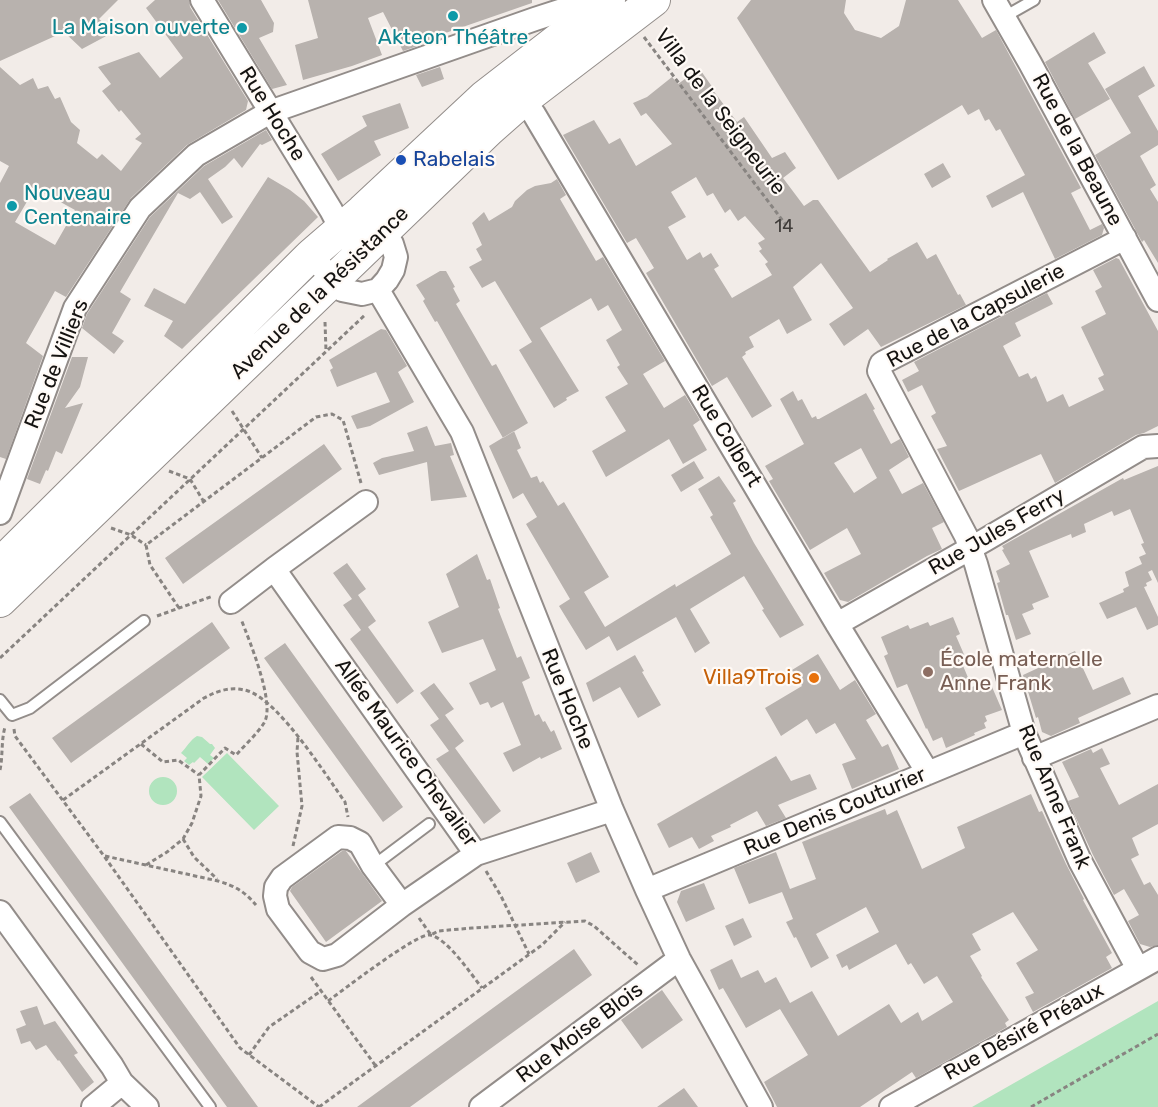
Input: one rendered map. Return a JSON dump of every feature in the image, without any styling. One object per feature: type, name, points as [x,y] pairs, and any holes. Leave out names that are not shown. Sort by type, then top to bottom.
[{"type":"main road","name":"Avenue de la Résistance","points":[[0,564],[311,255],[362,224],[489,130],[523,100],[615,6]]},
{"type":"main road","name":"Avenue de la Résistance","points":[[0,602],[334,280],[362,224],[484,98],[615,6]]},
{"type":"street","name":"Rue Hoche","points":[[202,0],[331,210],[362,224],[392,244],[396,257],[393,270],[380,294],[462,432],[612,810],[647,890],[679,959],[760,1107]]},
{"type":"street","name":"Rue de Villiers","points":[[0,513],[75,308],[140,208],[196,156],[270,112],[535,19],[615,6]]},
{"type":"street","name":"Rue de la Beaune","points":[[999,8],[1158,300]]},
{"type":"street","name":"Rue Colbert","points":[[523,100],[546,133],[928,773]]},
{"type":"street","name":"Rue de la Capsulerie","points":[[971,548],[879,371],[879,367],[884,362],[1125,238]]},
{"type":"street","points":[[311,255],[342,290],[362,294],[380,294]]},
{"type":"street","name":"Rue Jules Ferry","points":[[837,624],[1143,447],[1150,445],[1158,448]]},
{"type":"street","points":[[231,602],[366,502]]},
{"type":"street","name":"Rue Anne Frank","points":[[971,548],[1024,733],[1080,861],[1138,969]]},
{"type":"street","name":"Allée Maurice Chevalier","points":[[274,569],[476,854],[612,810]]},
{"type":"street","points":[[1034,758],[1158,706]]},
{"type":"street","name":"Rue Denis Couturier","points":[[647,890],[1024,733]]},
{"type":"street","points":[[404,904],[373,866],[360,843],[350,838],[338,837],[282,878],[276,887],[275,896],[278,909],[310,952],[324,959],[337,955],[404,904],[476,854]]},
{"type":"street","points":[[0,912],[123,1083],[147,1107]]},
{"type":"street","name":"Rue Désiré Préaux","points":[[891,1107],[1158,958]]},
{"type":"street","name":"Rue Moise Blois","points":[[481,1107],[679,959]]},
{"type":"street","points":[[93,1107],[123,1083]]},
{"type":"lane","points":[[999,8],[1034,0]]},
{"type":"lane","points":[[0,699],[12,715],[30,708],[144,621]]},
{"type":"lane","points":[[0,822],[210,1107]]},
{"type":"lane","points":[[373,866],[429,824]]},
{"type":"path","name":"Villa de la Seigneurie","points":[[615,6],[786,225]]},
{"type":"path","points":[[0,658],[326,352],[380,294]]},
{"type":"path","points":[[325,319],[326,352]]},
{"type":"path","points":[[227,404],[262,458]]},
{"type":"path","points":[[146,545],[316,417],[332,414],[343,420],[366,502]]},
{"type":"path","points":[[161,468],[190,479],[204,502]]},
{"type":"path","points":[[103,525],[131,535],[146,545],[150,566],[179,608]]},
{"type":"path","points":[[144,621],[215,596],[231,602],[242,620],[252,646],[268,703],[266,721],[236,755],[225,748],[199,775]]},
{"type":"path","points":[[63,800],[204,698],[216,691],[232,689],[250,692],[268,703],[287,722],[345,802],[350,838]]},
{"type":"path","points":[[0,770],[4,728],[12,715]]},
{"type":"path","points":[[12,715],[15,736],[104,856],[240,1048],[319,1107],[542,945],[565,922]]},
{"type":"path","points":[[294,869],[293,843],[302,806],[297,752],[298,737]]},
{"type":"path","points":[[141,744],[163,762],[178,760],[199,775],[201,796],[192,823],[183,839],[146,865]]},
{"type":"path","points":[[183,839],[194,857],[218,881]]},
{"type":"path","points":[[476,854],[501,896],[529,954]]},
{"type":"path","points":[[104,856],[234,886],[263,911]]},
{"type":"path","points":[[404,904],[431,935],[451,950],[482,988]]},
{"type":"path","points":[[328,1001],[425,935],[438,931],[515,925],[585,921],[594,926],[653,978]]},
{"type":"path","points":[[308,974],[375,1065]]},
{"type":"path","points":[[249,1055],[269,1027],[321,992]]},
{"type":"path","points":[[1031,1107],[1158,1034]]},
{"type":"green space","points":[[197,736],[212,744],[215,748],[210,755],[214,758],[208,764],[200,757],[189,765],[184,761],[187,758],[181,753]]},
{"type":"green space","points":[[227,753],[279,806],[254,830],[202,777]]},
{"type":"green space","points":[[163,777],[173,781],[177,791],[173,801],[163,805],[153,801],[149,791],[153,781]]},
{"type":"green space","points":[[1158,1001],[1158,1107],[972,1107]]},
{"type":"building","points":[[0,0],[118,0],[99,19],[107,26],[105,29],[110,34],[82,49],[64,32],[0,61]]},
{"type":"building","points":[[155,0],[189,0],[190,7],[248,101],[246,110],[187,145],[131,198],[66,297],[55,291],[26,343],[43,356],[6,459],[0,457],[0,183],[9,166],[0,161],[0,67],[20,85],[33,78],[38,89],[48,86],[55,99],[60,97],[71,122],[80,130],[77,143],[97,159],[102,154],[121,171],[142,143],[135,139],[141,134],[102,91],[111,84],[98,67],[139,52],[160,78],[183,58],[146,8]],"holes":[[[35,188],[75,210],[55,245],[15,222]]]},
{"type":"building","points":[[218,0],[261,0],[274,23],[273,32],[259,38],[287,85],[272,89]]},
{"type":"building","points":[[308,0],[532,0],[532,3],[431,38],[432,41],[403,51],[383,12],[368,18],[382,55],[303,80],[295,45],[318,38]]},
{"type":"building","points":[[751,0],[846,0],[844,13],[855,30],[881,38],[899,26],[906,0],[958,0],[982,38],[996,30],[1081,188],[1071,193],[1090,230],[1102,224],[1104,228],[1102,235],[1055,259],[1023,192],[992,208],[986,196],[1025,175],[1000,129],[996,131],[989,119],[985,121],[979,109],[968,115],[962,105],[838,180],[737,18]]},
{"type":"building","points":[[1094,32],[1106,53],[1088,63],[1110,99],[1075,119],[1045,62]]},
{"type":"building","points":[[1144,66],[1155,86],[1138,96],[1158,131],[1158,145],[1140,156],[1156,185],[1150,189],[1158,202],[1158,263],[1144,240],[1142,242],[1095,155],[1131,133],[1105,89]]},
{"type":"building","points":[[440,67],[444,79],[422,87],[416,75]]},
{"type":"building","points":[[701,71],[737,122],[744,117],[772,158],[785,152],[796,168],[783,178],[804,206],[813,200],[818,200],[870,272],[887,259],[917,242],[927,259],[936,254],[958,295],[960,294],[966,305],[881,347],[868,329],[844,346],[829,324],[853,308],[821,263],[793,287],[812,320],[787,334],[779,319],[749,337],[754,347],[745,352],[746,354],[742,357],[772,406],[752,418],[727,377],[712,386],[646,273],[654,268],[636,238],[627,243],[563,135],[594,120],[609,144],[620,138],[636,166],[672,144],[646,113],[641,116],[633,103],[647,97],[672,77],[678,84],[689,76],[691,79]],"holes":[[[696,177],[707,196],[713,193],[725,213],[730,209],[738,221],[745,216],[765,239],[758,243],[762,249],[759,251],[768,262],[765,264],[772,275],[732,298],[714,269],[719,266],[711,253],[703,258],[700,252],[687,260],[668,227],[686,217],[671,192]]]},
{"type":"building","points":[[400,103],[409,128],[374,141],[381,155],[338,181],[321,154],[367,126],[362,116]]},
{"type":"building","points":[[266,130],[272,140],[260,144],[242,168],[234,158],[208,179],[233,217],[222,224],[200,192],[190,199],[178,193],[120,292],[131,299],[112,333],[124,341],[114,354],[82,328],[87,314],[150,217],[204,166]]},
{"type":"building","points":[[943,163],[951,177],[932,188],[924,174]]},
{"type":"building","points":[[268,177],[304,201],[318,217],[182,349],[164,336],[173,321],[144,306],[154,288],[185,304]]},
{"type":"building","points":[[557,179],[566,195],[560,199],[596,261],[603,257],[665,361],[643,374],[664,408],[685,395],[700,420],[693,425],[707,450],[683,464],[669,439],[606,477],[592,451],[626,431],[605,397],[628,384],[617,367],[620,365],[606,340],[622,330],[608,305],[598,311],[591,298],[540,328],[579,391],[554,408],[519,350],[532,342],[495,281],[482,288],[469,267],[482,260],[476,249],[482,245],[472,223],[484,212],[489,221],[512,207],[527,190]]},
{"type":"building","points":[[1116,258],[1119,259],[1158,331],[1158,426],[1136,435],[1055,483],[1041,454],[959,491],[937,449],[947,446],[931,416],[936,413],[922,385],[908,392],[902,380],[919,371],[914,362],[1047,293],[1053,304],[1015,323],[1021,336],[1003,346],[1019,377],[1028,373],[1031,379],[1036,376],[1047,402],[1063,394],[1069,407],[1104,390],[1098,378],[1104,375],[1081,327],[1106,314],[1095,291],[1102,287],[1093,270]]},
{"type":"building","points":[[440,271],[446,271],[460,301],[456,304],[492,366],[496,364],[528,423],[503,438],[437,321],[435,322],[423,301],[425,299],[416,285]]},
{"type":"building","points":[[381,329],[386,330],[407,366],[398,372],[414,402],[370,426],[357,429],[351,416],[390,402],[376,372],[337,387],[330,370],[333,368],[329,360]]},
{"type":"building","points":[[72,357],[88,357],[80,387],[65,408],[83,403],[62,454],[56,451],[40,484],[27,479]]},
{"type":"building","points":[[793,391],[798,401],[802,399],[812,418],[816,416],[819,419],[866,393],[891,444],[900,439],[909,457],[889,470],[902,494],[923,483],[944,522],[932,528],[942,549],[848,602],[840,600],[824,573],[861,554],[847,528],[810,550],[769,481],[773,479],[765,466],[804,444],[780,399]],"holes":[[[861,448],[877,478],[854,493],[834,463]]]},
{"type":"building","points":[[427,426],[435,446],[451,443],[454,455],[450,456],[467,497],[431,501],[427,462],[379,475],[373,463],[382,458],[414,451],[407,433]]},
{"type":"building","points":[[514,431],[521,448],[517,450],[531,478],[537,476],[540,483],[543,481],[558,506],[564,502],[609,577],[584,592],[605,627],[675,584],[676,587],[731,554],[710,517],[713,515],[698,489],[719,476],[736,501],[733,503],[754,543],[804,625],[780,638],[744,576],[690,609],[710,643],[695,653],[676,617],[617,651],[609,636],[586,650],[559,606],[570,599],[526,524],[537,517],[523,493],[513,499],[489,446]]},
{"type":"building","points":[[324,444],[342,469],[183,584],[165,558]]},
{"type":"building","points":[[694,461],[704,478],[681,492],[671,475]]},
{"type":"building","points":[[1158,466],[1158,583],[1152,570],[1148,572],[1152,580],[1144,587],[1158,617],[1158,625],[1147,630],[1136,607],[1107,619],[1099,603],[1124,592],[1123,589],[1129,586],[1125,572],[1142,564],[1139,557],[1146,554],[1141,544],[1144,543],[1130,509],[1114,516],[1112,511],[1084,524],[1086,532],[1072,538],[1071,534],[1029,551],[1049,597],[1032,604],[1034,609],[1022,614],[1031,634],[1016,640],[997,583],[1000,582],[996,571],[1010,564],[1002,546],[1123,478],[1124,480]]},
{"type":"building","points":[[477,554],[487,580],[490,579],[500,608],[498,609],[517,658],[521,656],[530,678],[522,682],[535,716],[539,714],[551,732],[554,730],[562,749],[541,759],[540,757],[513,772],[503,753],[521,745],[503,702],[491,708],[488,702],[480,705],[469,683],[496,670],[483,639],[442,653],[428,622],[459,607],[446,574]]},
{"type":"building","points":[[347,563],[366,589],[358,595],[376,621],[368,627],[414,691],[397,704],[350,639],[361,630],[343,605],[352,599],[333,573]]},
{"type":"building","name":"École maternelle Anne Frank","points":[[953,617],[960,634],[956,636],[966,659],[961,661],[972,687],[989,680],[1002,710],[985,716],[986,728],[946,748],[942,737],[933,741],[907,684],[897,688],[884,656],[888,654],[881,637],[908,625],[910,629],[928,622],[930,626]]},
{"type":"building","points":[[212,622],[230,648],[71,763],[52,738]]},
{"type":"building","points":[[285,643],[403,807],[383,822],[264,658]]},
{"type":"building","points":[[1075,651],[1093,690],[1123,677],[1131,694],[1078,718],[1080,723],[1051,736],[1042,732],[1023,675]]},
{"type":"building","points":[[818,654],[840,690],[855,680],[876,714],[866,720],[882,747],[888,744],[899,769],[852,789],[842,764],[856,759],[835,723],[816,734],[807,719],[781,736],[765,708],[802,686],[792,670]]},
{"type":"building","points":[[635,655],[661,705],[638,718],[620,687],[593,702],[586,683]]},
{"type":"building","points":[[434,683],[454,709],[445,715],[464,741],[455,748],[501,811],[484,824],[436,759],[449,751],[430,725],[439,719],[420,693]]},
{"type":"building","points":[[1102,748],[1110,764],[1100,768],[1119,805],[1158,784],[1158,824],[1132,838],[1139,855],[1131,859],[1144,885],[1150,882],[1158,895],[1158,945],[1150,947],[1140,944],[1128,921],[1139,915],[1124,889],[1114,895],[1068,801],[1079,797],[1062,762],[1091,749],[1093,753]]},
{"type":"building","points":[[776,756],[791,781],[810,774],[817,789],[778,805],[786,818],[766,826],[757,811],[711,836],[714,841],[699,849],[692,837],[669,848],[657,824]]},
{"type":"building","points":[[30,793],[258,1107],[227,1107],[9,807]]},
{"type":"building","points":[[1031,794],[1039,812],[1042,811],[1083,900],[1112,953],[1106,957],[1112,968],[1033,1012],[1025,997],[1034,993],[1016,963],[1038,950],[1013,912],[972,934],[981,950],[970,956],[1009,1020],[1005,1023],[1007,1027],[916,1078],[912,1072],[860,1107],[777,1107],[764,1082],[808,1055],[780,1009],[746,1028],[723,988],[719,990],[710,970],[732,959],[741,978],[758,970],[765,983],[776,977],[790,1003],[812,991],[838,1036],[889,1004],[901,1023],[918,1012],[922,1021],[953,1002],[937,976],[924,984],[911,963],[908,965],[896,944],[849,970],[847,965],[842,968],[836,955],[879,932],[866,907],[816,934],[829,958],[811,968],[786,922],[793,919],[782,892],[749,904],[734,868],[776,852],[790,889],[816,879],[802,842],[885,809],[887,815],[897,810],[922,869],[965,848],[957,827]]},
{"type":"building","points":[[342,851],[346,851],[382,901],[326,942],[290,891],[292,887]]},
{"type":"building","points":[[591,852],[600,872],[576,883],[567,863]]},
{"type":"building","points":[[704,883],[715,909],[686,922],[677,902],[681,891]]},
{"type":"building","points":[[743,918],[752,937],[734,946],[725,926]]},
{"type":"building","points":[[574,949],[592,975],[410,1107],[357,1107]]},
{"type":"building","points":[[662,990],[683,1020],[642,1049],[621,1020]]},
{"type":"building","points":[[37,1006],[44,1025],[55,1021],[78,1053],[74,1055],[94,1082],[82,1092],[46,1045],[36,1050],[30,1041],[21,1044],[16,1029],[26,1025],[20,1011]]},
{"type":"building","points":[[684,1088],[698,1107],[657,1107]]},
{"type":"place","name":"Akteon Théâtre","points":[[453,16]]},
{"type":"place","name":"La Maison ouverte","points":[[242,28]]},
{"type":"place","name":"Rabelais","points":[[401,160]]},
{"type":"place","name":"Nouveau Centenaire","points":[[12,206]]},
{"type":"place","name":"École maternelle Anne Frank","points":[[928,672]]},
{"type":"place","name":"Villa9Trois","points":[[814,678]]}]
